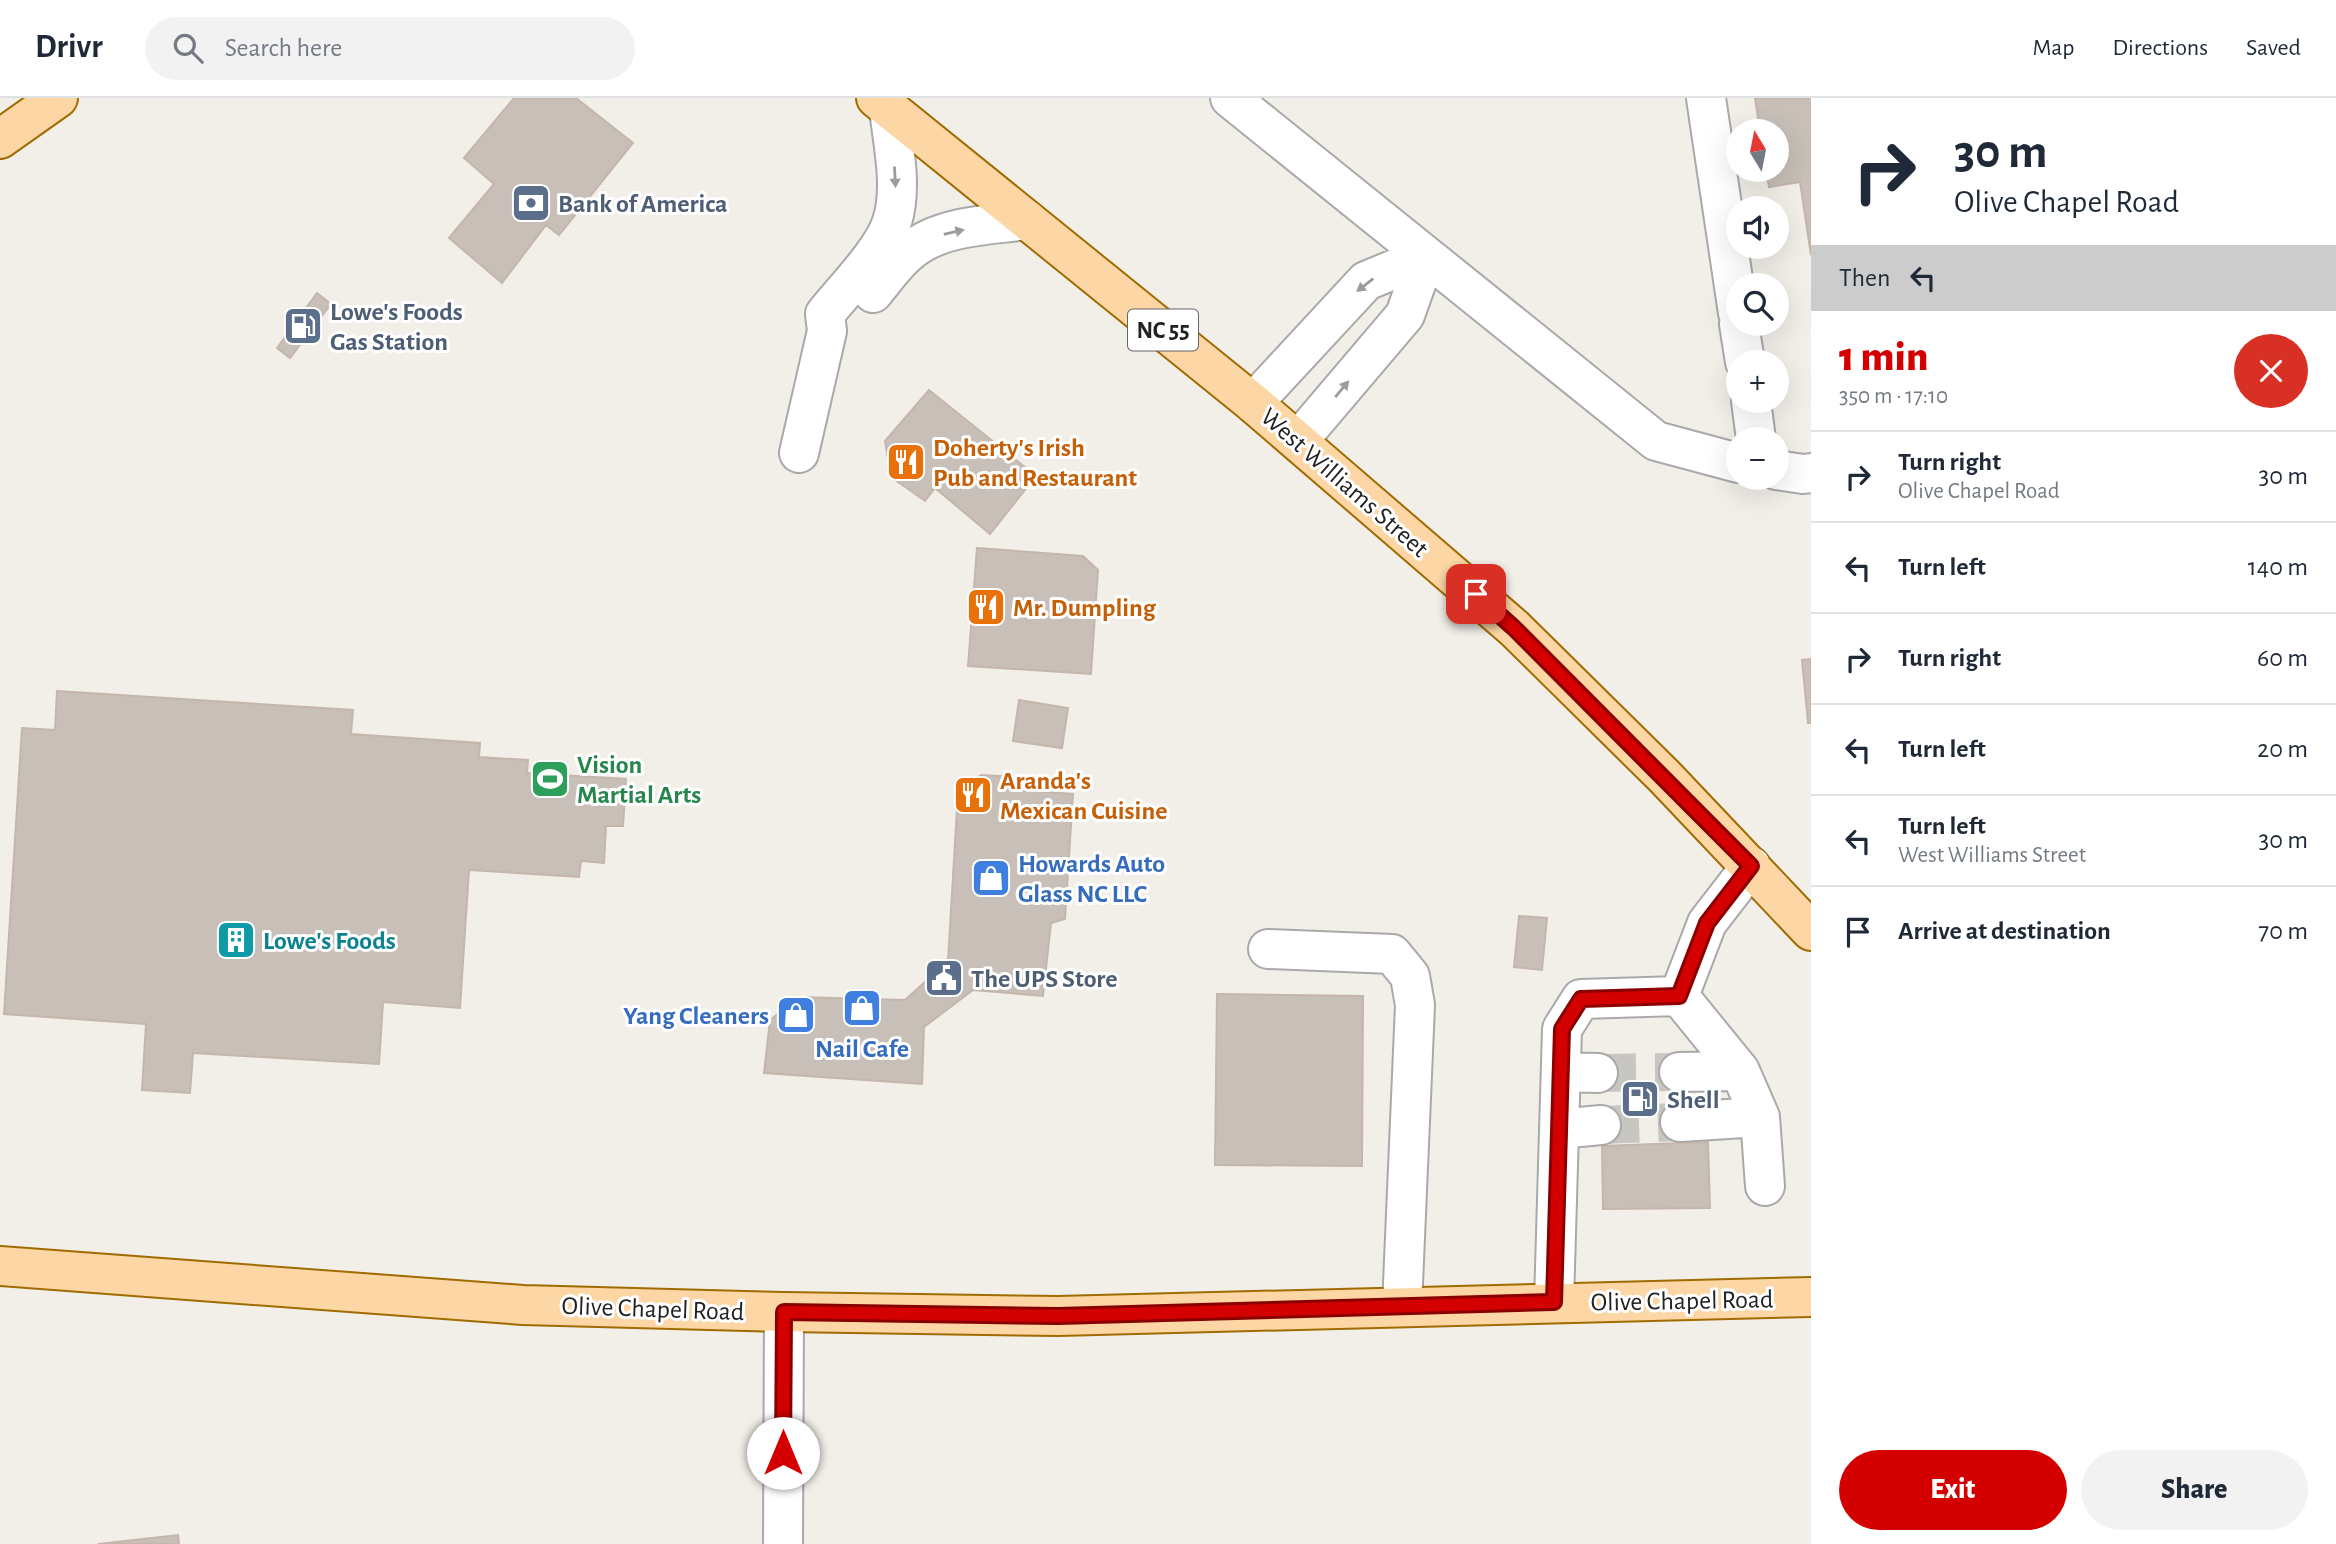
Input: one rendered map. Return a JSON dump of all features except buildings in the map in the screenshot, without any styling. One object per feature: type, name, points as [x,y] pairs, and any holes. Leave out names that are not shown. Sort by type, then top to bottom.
[{"type":"main road","points":[[0,139],[58,98]]},
{"type":"main road","name":"West Williams Street","points":[[883,103],[1253,403],[1514,628],[1751,866],[1811,931]]},
{"type":"main road","name":"Olive Chapel Road","points":[[0,1266],[523,1305],[784,1312],[1058,1316],[1811,1297]]},
{"type":"street","points":[[1230,98],[1656,441],[1726,460]]},
{"type":"street","points":[[1706,98],[1732,273]]},
{"type":"street","points":[[799,453],[827,331],[825,314],[881,244],[891,225],[896,204],[896,179],[883,103]]},
{"type":"street","points":[[827,331],[846,325],[900,260],[917,246],[934,237],[956,231],[1027,220]]},
{"type":"street","points":[[1253,403],[1366,281],[1426,256]]},
{"type":"street","points":[[1298,441],[1405,315],[1426,256]]},
{"type":"street","points":[[1789,472],[1811,473]]},
{"type":"street","points":[[1679,996],[1707,923],[1751,866]]},
{"type":"street","points":[[1268,949],[1392,954],[1410,976],[1415,1005],[1402,1307]]},
{"type":"street","points":[[1679,996],[1740,1071],[1760,1118],[1765,1186]]},
{"type":"street","points":[[1554,1302],[1562,1029],[1581,999],[1679,996]]},
{"type":"street","points":[[1679,1072],[1740,1071]]},
{"type":"street","points":[[1561,1072],[1598,1073]]},
{"type":"street","points":[[1681,1122],[1760,1118]]},
{"type":"street","points":[[1559,1129],[1601,1125]]},
{"type":"street","points":[[783,1544],[784,1312]]},
{"type":"tunnel","points":[[1598,1073],[1679,1072]]},
{"type":"tunnel","points":[[1601,1125],[1680,1122]]},
{"type":"place","name":"Bank of America","points":[[531,203]]},
{"type":"place","name":"Lowe's Foods Gas Station","points":[[303,326]]},
{"type":"place","name":"Doherty's Irish Pub and Restaurant","points":[[906,462]]},
{"type":"place","name":"Mr. Dumpling","points":[[986,607]]},
{"type":"place","name":"Vision Martial Arts","points":[[550,779]]},
{"type":"place","name":"Aranda's Mexican Cuisine","points":[[973,795]]},
{"type":"place","name":"Howards Auto Glass NC LLC","points":[[991,878]]},
{"type":"place","name":"Lowe's Foods","points":[[236,940]]},
{"type":"place","name":"The UPS Store","points":[[944,978]]},
{"type":"place","name":"Nail Cafe","points":[[862,1008]]},
{"type":"place","name":"Yang Cleaners","points":[[796,1015]]},
{"type":"place","name":"Shell","points":[[1640,1099]]},
{"type":"route","points":[[783,1453],[784,1312],[1058,1316],[1554,1302],[1562,1029],[1581,999],[1679,996],[1707,923],[1751,866],[1665,777],[1476,594]]}]
